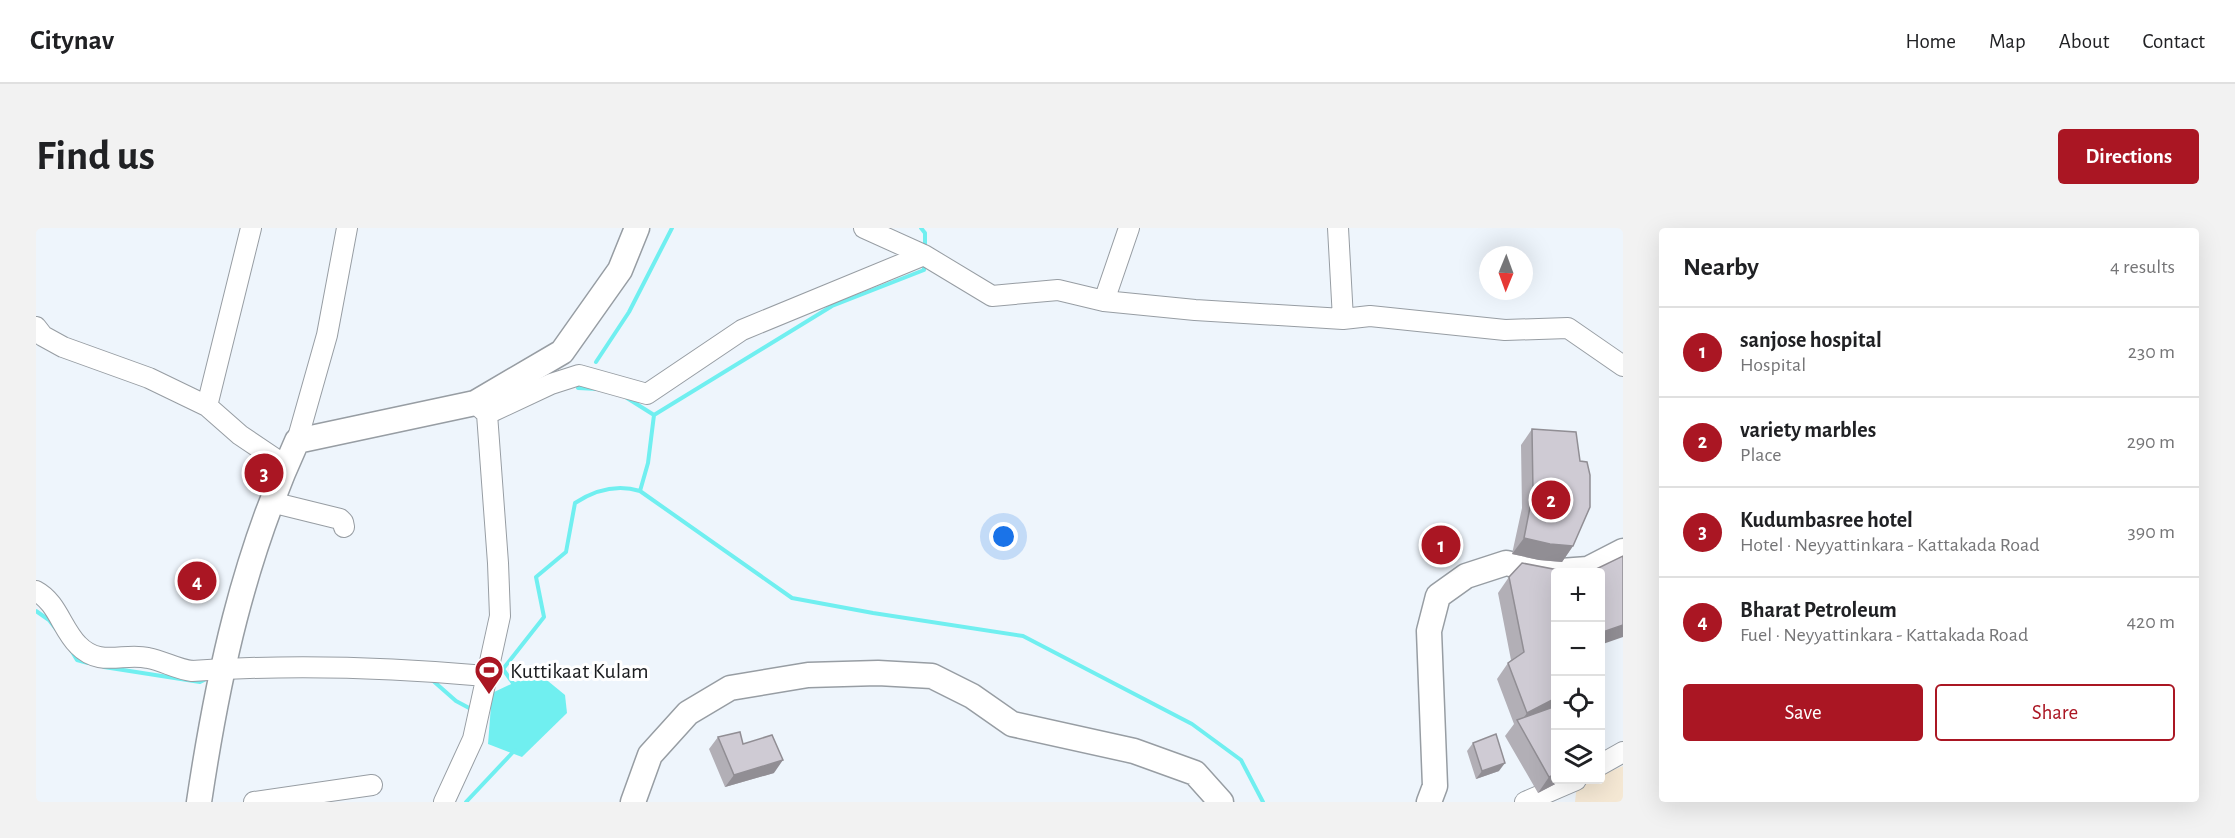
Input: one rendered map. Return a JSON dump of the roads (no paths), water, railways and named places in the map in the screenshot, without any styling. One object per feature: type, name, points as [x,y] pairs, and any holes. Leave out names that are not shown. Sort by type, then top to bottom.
[{"type":"main road","points":[[200,802],[233,616],[271,502],[297,441],[481,409],[562,352],[620,270],[637,228]]},
{"type":"main road","points":[[1429,802],[1435,786],[1429,631],[1438,596],[1466,576],[1506,563],[1547,572],[1588,569],[1623,551]]},
{"type":"main road","points":[[633,802],[650,755],[688,713],[730,688],[808,675],[878,673],[932,676],[972,696],[1012,724],[1134,751],[1195,773],[1221,802]]},
{"type":"street","points":[[207,406],[250,228]]},
{"type":"street","points":[[297,441],[327,335],[347,228]]},
{"type":"street","points":[[864,228],[924,255],[992,296],[1058,290],[1104,301],[1343,318],[1370,316],[1504,330],[1568,328],[1623,366]]},
{"type":"street","points":[[1104,301],[1129,228]]},
{"type":"street","points":[[1338,228],[1343,318]]},
{"type":"street","points":[[444,802],[453,788],[473,739],[500,616],[498,563],[481,409],[579,375],[647,394],[742,330],[924,255]]},
{"type":"street","points":[[36,327],[43,336],[63,347],[149,378],[207,406],[240,435],[286,466]]},
{"type":"street","points":[[271,502],[340,519],[344,522],[344,527]]},
{"type":"street","points":[[36,591],[47,598],[79,647],[108,660],[146,657],[178,669],[279,666],[408,670],[486,676]]},
{"type":"street","points":[[1605,762],[1623,752]]},
{"type":"street","points":[[1525,802],[1567,784]]},
{"type":"street","points":[[254,802],[372,785]]},
{"type":"water","points":[[537,672],[565,695],[567,713],[522,757],[488,744],[492,693]]},
{"type":"waterway","points":[[596,362],[629,312],[672,228]]},
{"type":"waterway","points":[[921,228],[925,233],[925,244]]},
{"type":"waterway","points":[[515,686],[503,669],[544,617],[536,577],[566,552],[575,503],[590,495],[615,488],[640,491],[648,463],[654,415],[832,306],[924,270],[924,268]]},
{"type":"waterway","points":[[582,383],[578,388],[598,389]]},
{"type":"waterway","points":[[627,398],[654,415]]},
{"type":"waterway","points":[[640,491],[792,598],[1023,636],[1192,724],[1241,760],[1263,802]]},
{"type":"waterway","points":[[36,611],[49,620],[56,629]]},
{"type":"waterway","points":[[71,650],[77,660],[88,663]]},
{"type":"waterway","points":[[104,667],[200,682],[208,678]]},
{"type":"waterway","points":[[431,679],[456,701],[471,709]]},
{"type":"waterway","points":[[466,802],[515,750]]},
{"type":"place","name":"Kudumbasree hotel","points":[[264,473]]},
{"type":"place","name":"variety marbles","points":[[1551,500]]},
{"type":"place","name":"sanjose hospital","points":[[1441,545]]},
{"type":"place","name":"Bharat Petroleum","points":[[197,581]]},
{"type":"place","name":"Kuttikaat Kulam","points":[[489,696]]}]
